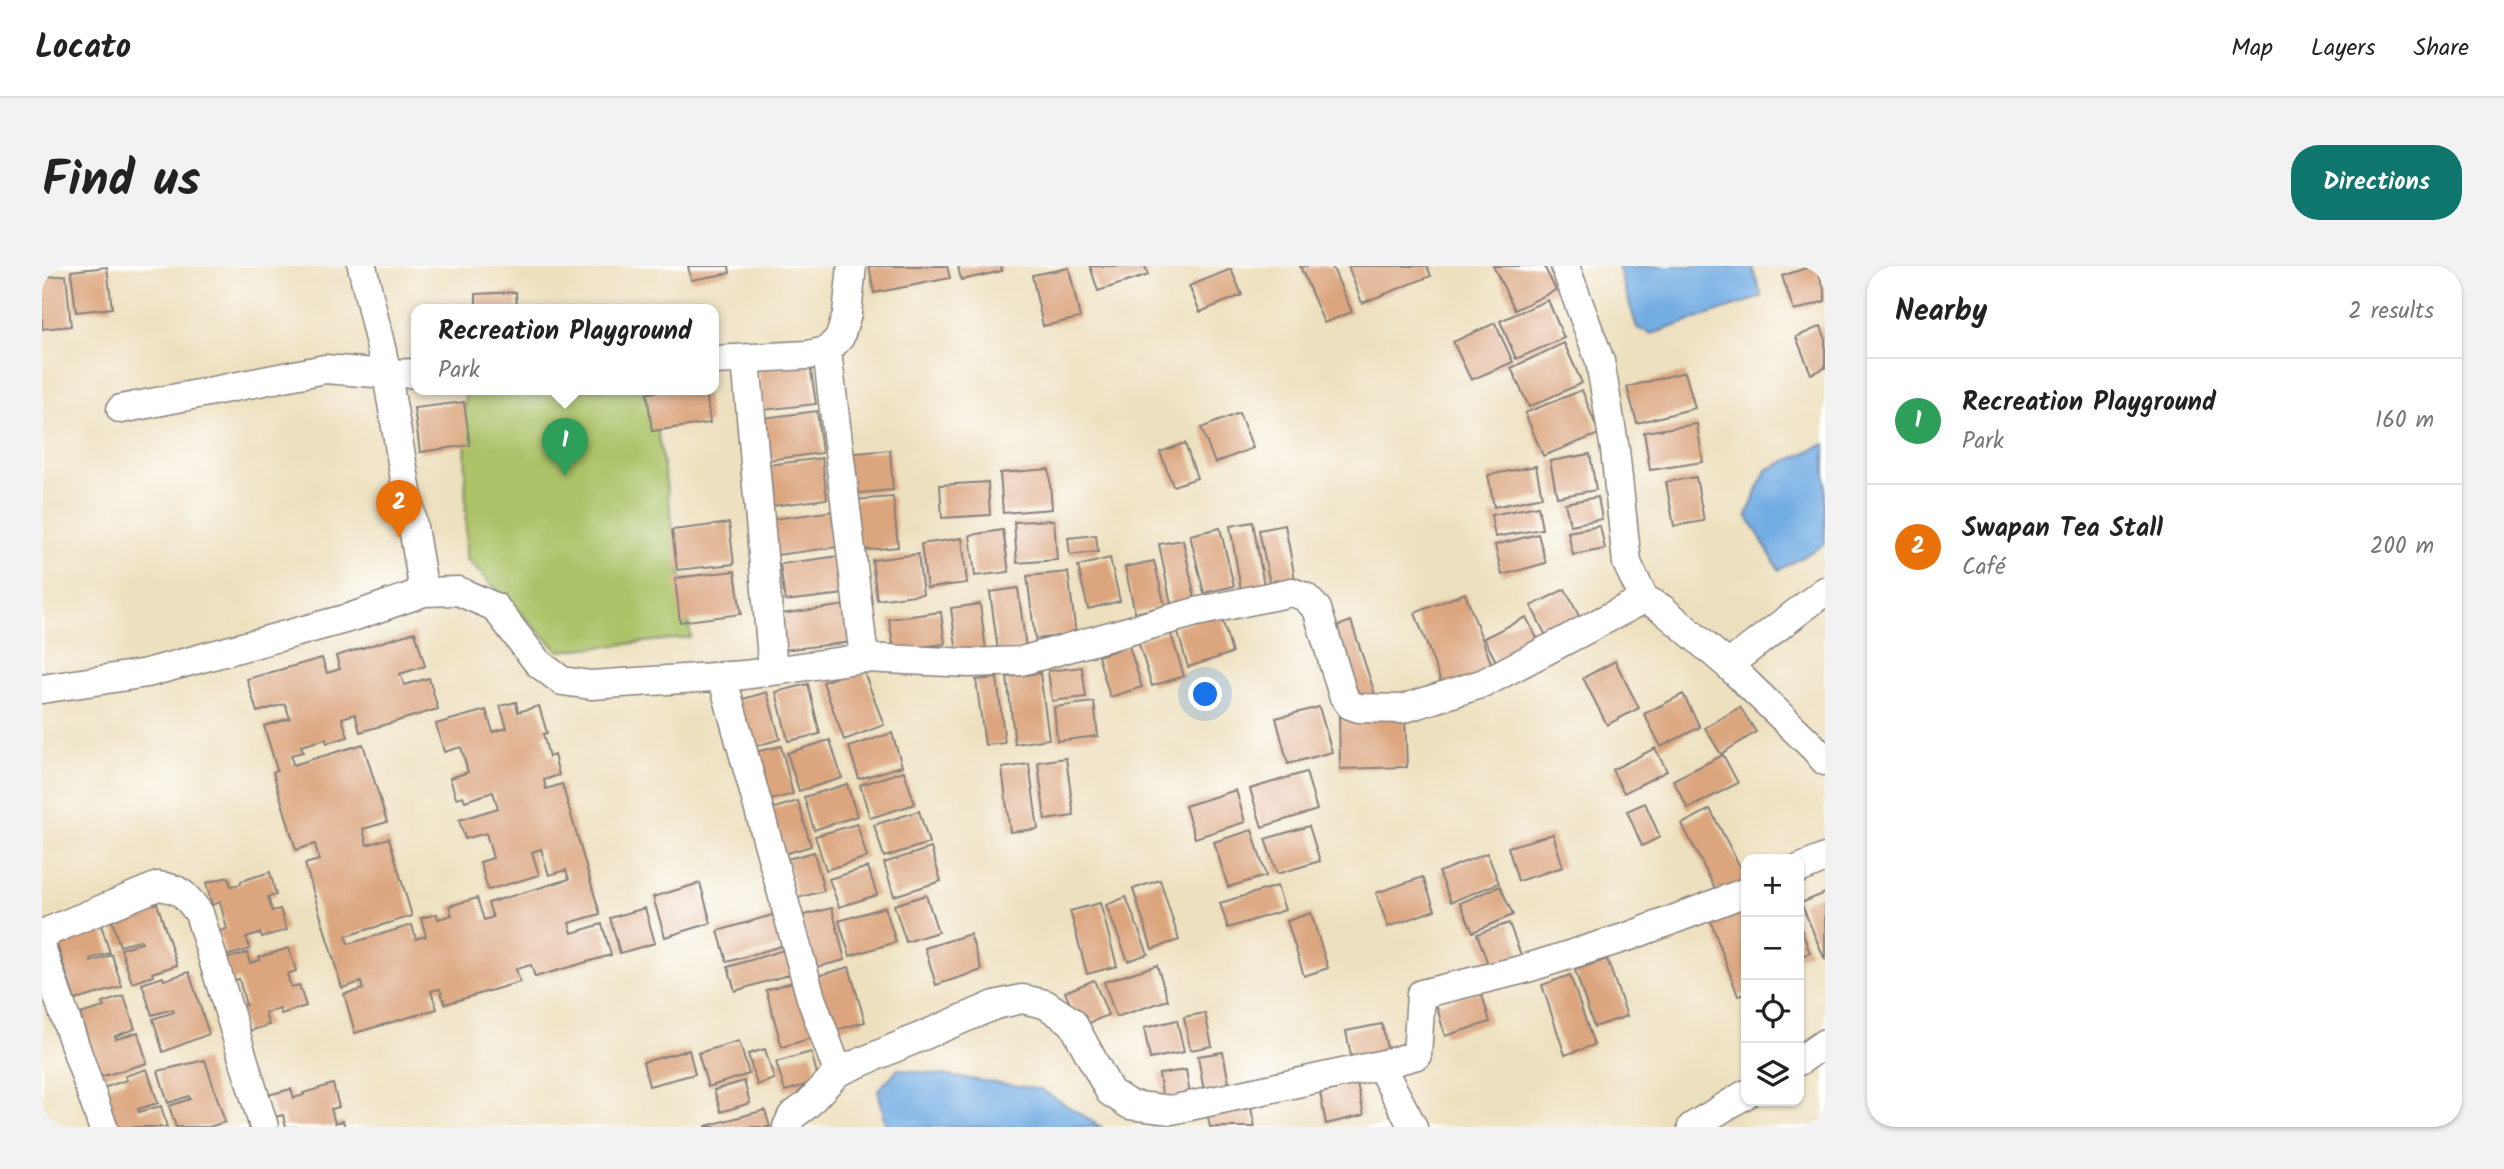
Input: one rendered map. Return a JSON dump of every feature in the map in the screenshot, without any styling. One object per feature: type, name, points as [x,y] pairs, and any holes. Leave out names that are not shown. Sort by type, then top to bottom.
[{"type":"street","points":[[362,266],[387,374],[424,592]]},
{"type":"street","points":[[719,360],[808,355],[827,351],[839,337],[846,314],[852,266]]},
{"type":"street","points":[[1568,267],[1600,361],[1615,450],[1628,563],[1644,599],[1661,608],[1728,665],[1825,761]]},
{"type":"street","points":[[827,351],[864,658]]},
{"type":"street","points":[[746,359],[773,670]]},
{"type":"street","points":[[121,409],[325,369],[411,373]]},
{"type":"street","points":[[42,689],[147,673],[352,617],[424,592],[458,590],[495,607],[538,663],[562,681],[592,685],[744,675],[864,658],[971,663],[1021,661],[1196,612],[1292,592],[1305,597],[1317,610],[1343,695],[1350,705],[1359,708],[1402,709],[1483,683],[1644,599]]},
{"type":"street","points":[[1728,665],[1825,592]]},
{"type":"street","points":[[722,676],[811,998],[838,1072]]},
{"type":"street","points":[[1804,867],[1825,858]]},
{"type":"street","points":[[42,934],[158,886],[184,893],[199,913],[264,1127]]},
{"type":"street","points":[[787,1127],[792,1116],[807,1105],[838,1072],[995,1005],[1022,999],[1045,1004],[1072,1022],[1110,1092],[1130,1105],[1171,1110],[1380,1065],[1417,1055],[1421,994],[1521,970],[1618,940],[1741,894]]},
{"type":"street","points":[[42,950],[103,1127]]},
{"type":"street","points":[[1804,1058],[1825,1043]]},
{"type":"street","points":[[1380,1065],[1413,1127]]},
{"type":"street","points":[[1692,1127],[1741,1097]]},
{"type":"green space","points":[[465,395],[652,395],[691,637],[559,651],[466,559]]},
{"type":"water","points":[[1618,266],[1752,266],[1762,297],[1652,334],[1637,328]]},
{"type":"water","points":[[1825,444],[1825,544],[1779,570],[1747,515],[1766,470]]},
{"type":"water","points":[[898,1069],[1040,1089],[1101,1127],[886,1127],[878,1090]]},
{"type":"building","points":[[688,266],[729,266],[730,273],[691,280]]},
{"type":"building","points":[[869,266],[947,266],[950,278],[874,293]]},
{"type":"building","points":[[958,266],[1001,266],[1002,271],[961,280]]},
{"type":"building","points":[[1090,266],[1145,266],[1148,275],[1098,291]]},
{"type":"building","points":[[1300,266],[1332,266],[1352,312],[1324,323]]},
{"type":"building","points":[[1348,266],[1427,266],[1431,276],[1362,303]]},
{"type":"building","points":[[1493,266],[1544,266],[1556,290],[1515,310]]},
{"type":"building","points":[[1816,266],[1825,292],[1825,301],[1794,311],[1782,276]]},
{"type":"building","points":[[107,267],[112,308],[76,312],[71,271]]},
{"type":"building","points":[[1069,268],[1080,318],[1043,326],[1032,275]]},
{"type":"building","points":[[1231,269],[1242,295],[1200,312],[1189,286]]},
{"type":"building","points":[[66,275],[71,326],[42,329],[42,278]]},
{"type":"building","points":[[516,292],[517,304],[476,304],[476,294]]},
{"type":"building","points":[[1548,300],[1564,338],[1516,359],[1500,321]]},
{"type":"building","points":[[1495,323],[1513,362],[1471,380],[1453,342]]},
{"type":"building","points":[[1821,326],[1825,337],[1825,368],[1811,374],[1796,337]]},
{"type":"building","points":[[1564,343],[1582,383],[1529,407],[1511,368]]},
{"type":"building","points":[[810,364],[816,404],[764,410],[759,370]]},
{"type":"building","points":[[1685,372],[1695,408],[1637,423],[1627,387]]},
{"type":"building","points":[[1582,390],[1599,434],[1543,456],[1525,413]]},
{"type":"building","points":[[647,395],[707,395],[710,423],[652,431]]},
{"type":"building","points":[[464,402],[470,445],[420,452],[414,408]]},
{"type":"building","points":[[817,411],[822,453],[768,460],[763,418]]},
{"type":"building","points":[[1239,413],[1253,448],[1215,463],[1201,428]]},
{"type":"building","points":[[1697,424],[1703,462],[1650,470],[1644,432]]},
{"type":"building","points":[[1185,443],[1197,478],[1173,486],[1160,452]]},
{"type":"building","points":[[890,450],[893,490],[849,494],[846,454]]},
{"type":"building","points":[[1590,454],[1596,490],[1557,497],[1550,461]]},
{"type":"building","points":[[822,458],[827,499],[773,506],[768,465]]},
{"type":"building","points":[[1536,466],[1542,497],[1494,507],[1488,475]]},
{"type":"building","points":[[1049,469],[1052,509],[1003,513],[1000,473]]},
{"type":"building","points":[[1696,477],[1704,521],[1674,526],[1666,482]]},
{"type":"building","points":[[988,482],[990,515],[942,518],[940,485]]},
{"type":"building","points":[[893,497],[898,547],[857,551],[852,500]]},
{"type":"building","points":[[1598,497],[1602,519],[1570,525],[1565,503]]},
{"type":"building","points":[[1538,506],[1542,529],[1495,537],[1491,515]]},
{"type":"building","points":[[834,511],[838,547],[777,555],[773,519]]},
{"type":"building","points":[[1054,520],[1057,560],[1017,563],[1014,522]]},
{"type":"building","points":[[1253,522],[1264,586],[1241,590],[1230,526]]},
{"type":"building","points":[[729,523],[734,564],[677,570],[672,530]]},
{"type":"building","points":[[1285,525],[1295,579],[1270,584],[1259,530]]},
{"type":"building","points":[[1600,526],[1605,549],[1573,555],[1568,532]]},
{"type":"building","points":[[1220,528],[1234,586],[1204,593],[1190,535]]},
{"type":"building","points":[[1003,530],[1009,572],[975,576],[970,535]]},
{"type":"building","points":[[1538,534],[1546,563],[1502,575],[1495,545]]},
{"type":"building","points":[[1096,535],[1098,552],[1070,555],[1068,538]]},
{"type":"building","points":[[962,538],[967,583],[927,588],[921,544]]},
{"type":"building","points":[[1183,540],[1195,599],[1171,604],[1159,544]]},
{"type":"building","points":[[918,554],[923,594],[877,600],[872,560]]},
{"type":"building","points":[[840,556],[844,594],[785,601],[780,564]]},
{"type":"building","points":[[1110,558],[1120,601],[1088,609],[1078,566]]},
{"type":"building","points":[[1154,561],[1165,606],[1135,613],[1125,567]]},
{"type":"building","points":[[735,571],[741,614],[680,622],[675,578]]},
{"type":"building","points":[[1068,572],[1076,634],[1035,639],[1027,576]]},
{"type":"building","points":[[1018,588],[1026,648],[998,651],[990,592]]},
{"type":"building","points":[[1565,589],[1581,620],[1547,638],[1531,606]]},
{"type":"building","points":[[1465,593],[1494,671],[1444,690],[1415,613]]},
{"type":"building","points":[[980,604],[986,650],[957,654],[951,608]]},
{"type":"building","points":[[847,605],[852,642],[783,650],[779,614]]},
{"type":"building","points":[[941,612],[945,644],[894,650],[889,619]]},
{"type":"building","points":[[1220,612],[1232,653],[1188,667],[1176,626]]},
{"type":"building","points":[[1526,617],[1542,648],[1500,669],[1484,638]]},
{"type":"building","points":[[1351,621],[1375,694],[1356,700],[1332,628]]},
{"type":"building","points":[[1170,631],[1184,676],[1152,686],[1138,641]]},
{"type":"building","points":[[415,632],[425,666],[400,674],[404,685],[429,678],[438,709],[360,732],[355,714],[342,718],[348,737],[327,743],[326,739],[301,746],[303,752],[291,755],[293,765],[363,744],[387,822],[363,829],[367,845],[389,838],[412,916],[346,936],[348,944],[412,925],[416,939],[426,936],[421,918],[437,914],[438,919],[452,915],[449,906],[477,898],[484,920],[493,917],[488,903],[569,879],[566,870],[549,875],[541,849],[532,852],[539,875],[488,890],[480,862],[493,858],[486,833],[465,839],[459,820],[498,808],[493,792],[465,801],[463,796],[456,798],[450,778],[468,772],[461,747],[444,752],[436,724],[486,710],[493,732],[507,728],[500,706],[516,702],[518,712],[539,706],[547,733],[543,734],[549,757],[554,755],[559,775],[544,780],[546,789],[562,784],[600,914],[569,923],[572,933],[602,924],[611,955],[535,977],[531,965],[516,969],[520,982],[445,1004],[440,989],[431,991],[437,1009],[355,1033],[344,994],[363,989],[361,982],[342,988],[305,864],[319,860],[315,844],[296,850],[273,772],[277,770],[264,726],[290,718],[285,704],[257,712],[247,679],[322,658],[327,673],[340,669],[336,656]]},
{"type":"building","points":[[1129,646],[1142,687],[1110,697],[1098,656]]},
{"type":"building","points":[[1615,661],[1639,708],[1607,725],[1583,678]]},
{"type":"building","points":[[862,667],[884,725],[844,740],[823,682]]},
{"type":"building","points":[[1082,667],[1086,697],[1052,701],[1048,671]]},
{"type":"building","points":[[1040,673],[1049,739],[1015,744],[1007,677]]},
{"type":"building","points":[[997,678],[1005,743],[985,745],[976,680]]},
{"type":"building","points":[[808,684],[820,734],[788,741],[776,692]]},
{"type":"building","points":[[767,692],[780,739],[750,748],[737,701]]},
{"type":"building","points":[[1683,694],[1700,727],[1661,747],[1644,714]]},
{"type":"building","points":[[1094,702],[1098,736],[1057,741],[1054,707]]},
{"type":"building","points":[[1319,707],[1332,752],[1288,764],[1276,718]]},
{"type":"building","points":[[1740,707],[1756,732],[1721,754],[1705,728]]},
{"type":"building","points":[[1405,714],[1407,767],[1340,769],[1339,715]]},
{"type":"building","points":[[892,733],[902,766],[859,779],[849,747]]},
{"type":"building","points":[[830,740],[842,778],[799,791],[787,753]]},
{"type":"building","points":[[781,746],[793,794],[767,801],[755,752]]},
{"type":"building","points":[[1655,748],[1667,771],[1624,793],[1612,770]]},
{"type":"building","points":[[1723,755],[1738,783],[1688,809],[1673,780]]},
{"type":"building","points":[[1066,758],[1074,816],[1045,820],[1038,762]]},
{"type":"building","points":[[1029,764],[1038,829],[1010,832],[1002,768]]},
{"type":"building","points":[[904,771],[915,804],[870,818],[860,785]]},
{"type":"building","points":[[1306,772],[1317,810],[1262,827],[1250,789]]},
{"type":"building","points":[[847,784],[857,816],[814,830],[804,797]]},
{"type":"building","points":[[1236,790],[1245,822],[1195,838],[1185,806]]},
{"type":"building","points":[[798,801],[811,846],[781,855],[768,810]]},
{"type":"building","points":[[1645,803],[1660,837],[1642,846],[1627,811]]},
{"type":"building","points":[[1710,809],[1741,868],[1741,889],[1721,900],[1682,824]]},
{"type":"building","points":[[919,811],[929,843],[884,857],[874,825]]},
{"type":"building","points":[[857,824],[867,857],[826,870],[815,836]]},
{"type":"building","points":[[1309,826],[1320,861],[1277,874],[1265,839]]},
{"type":"building","points":[[1252,830],[1266,876],[1228,887],[1214,842]]},
{"type":"building","points":[[1553,834],[1563,867],[1518,881],[1508,847]]},
{"type":"building","points":[[931,848],[941,881],[894,896],[884,863]]},
{"type":"building","points":[[814,852],[824,891],[797,898],[787,859]]},
{"type":"building","points":[[1487,853],[1499,883],[1451,902],[1439,872]]},
{"type":"building","points":[[868,867],[877,895],[839,907],[829,879]]},
{"type":"building","points":[[270,872],[276,895],[268,897],[272,911],[280,909],[287,930],[262,937],[260,933],[246,937],[250,949],[226,956],[219,931],[227,929],[220,902],[212,905],[206,883],[228,877],[231,886]]},
{"type":"building","points":[[1423,877],[1435,910],[1388,927],[1376,893]]},
{"type":"building","points":[[1160,880],[1179,940],[1152,949],[1133,889]]},
{"type":"building","points":[[700,883],[711,923],[665,937],[653,897]]},
{"type":"building","points":[[1277,886],[1285,910],[1228,928],[1220,903]]},
{"type":"building","points":[[1500,886],[1513,915],[1473,932],[1460,903]]},
{"type":"building","points":[[1825,893],[1825,960],[1804,910],[1804,902]]},
{"type":"building","points":[[926,895],[938,932],[906,942],[894,905]]},
{"type":"building","points":[[1126,897],[1148,954],[1128,961],[1106,905]]},
{"type":"building","points":[[1741,900],[1741,995],[1738,996],[1707,911]]},
{"type":"building","points":[[157,903],[177,965],[132,983],[121,949],[142,943],[140,940],[120,946],[110,915]]},
{"type":"building","points":[[1100,903],[1117,966],[1087,974],[1070,911]]},
{"type":"building","points":[[885,907],[896,942],[850,956],[839,921]]},
{"type":"building","points":[[645,908],[655,943],[620,953],[610,918]]},
{"type":"building","points":[[832,908],[845,960],[813,968],[800,916]]},
{"type":"building","points":[[779,913],[788,944],[727,962],[718,931]]},
{"type":"building","points":[[1311,913],[1328,968],[1304,976],[1287,921]]},
{"type":"building","points":[[99,919],[110,953],[90,959],[91,962],[112,955],[122,987],[75,1000],[55,938]]},
{"type":"building","points":[[1509,923],[1521,955],[1489,967],[1477,934]]},
{"type":"building","points":[[970,934],[982,970],[936,985],[925,948]]},
{"type":"building","points":[[1804,937],[1810,953],[1804,955]]},
{"type":"building","points":[[289,948],[296,971],[287,974],[291,987],[299,985],[306,1006],[281,1014],[280,1009],[265,1013],[269,1025],[246,1032],[239,1007],[246,1005],[239,979],[231,981],[225,959],[247,953],[250,963],[260,960],[259,957]]},
{"type":"building","points":[[787,949],[794,973],[735,991],[728,967]]},
{"type":"building","points":[[1607,959],[1627,1016],[1594,1027],[1575,970]]},
{"type":"building","points":[[1157,965],[1168,1000],[1116,1017],[1104,982]]},
{"type":"building","points":[[849,967],[865,1022],[833,1031],[817,976]]},
{"type":"building","points":[[189,972],[209,1034],[163,1052],[153,1019],[174,1012],[173,1009],[152,1015],[142,984]]},
{"type":"building","points":[[1570,975],[1594,1045],[1565,1055],[1542,985]]},
{"type":"building","points":[[799,980],[815,1037],[782,1047],[766,990]]},
{"type":"building","points":[[1094,980],[1108,1015],[1080,1027],[1065,992]]},
{"type":"building","points":[[1481,991],[1490,1022],[1445,1036],[1436,1004]]},
{"type":"building","points":[[124,996],[135,1029],[115,1036],[116,1039],[138,1032],[147,1063],[100,1077],[80,1014],[104,1007],[102,1003]]},
{"type":"building","points":[[1205,1013],[1212,1046],[1190,1050],[1184,1017]]},
{"type":"building","points":[[1177,1020],[1184,1052],[1150,1059],[1144,1028]]},
{"type":"building","points":[[1382,1024],[1389,1059],[1353,1066],[1346,1031]]},
{"type":"building","points":[[739,1041],[749,1074],[708,1087],[698,1053]]},
{"type":"building","points":[[765,1049],[774,1079],[757,1085],[748,1054]]},
{"type":"building","points":[[689,1050],[695,1074],[649,1086],[643,1062]]},
{"type":"building","points":[[811,1052],[819,1081],[785,1091],[776,1062]]},
{"type":"building","points":[[1223,1052],[1230,1089],[1204,1092],[1198,1056]]},
{"type":"building","points":[[205,1060],[225,1122],[209,1127],[176,1127],[169,1106],[190,1099],[189,1096],[168,1103],[158,1071]]},
{"type":"building","points":[[147,1069],[158,1103],[138,1109],[139,1112],[161,1106],[167,1127],[116,1127],[103,1088],[127,1080],[125,1076]]},
{"type":"building","points":[[1186,1070],[1190,1095],[1163,1100],[1159,1074]]},
{"type":"building","points":[[744,1081],[750,1103],[721,1112],[714,1090]]},
{"type":"building","points":[[333,1084],[339,1107],[331,1109],[335,1123],[343,1121],[345,1127],[286,1127],[283,1115],[275,1117],[268,1095],[291,1089],[294,1098]]},
{"type":"building","points":[[1357,1084],[1364,1115],[1326,1124],[1320,1093]]},
{"type":"building","points":[[1250,1103],[1255,1127],[1210,1127],[1207,1112]]},
{"type":"building","points":[[765,1110],[770,1127],[706,1127],[706,1126]]},
{"type":"place","name":"Recreation Playground","points":[[565,476]]},
{"type":"place","name":"Swapan Tea Stall","points":[[399,538]]}]
